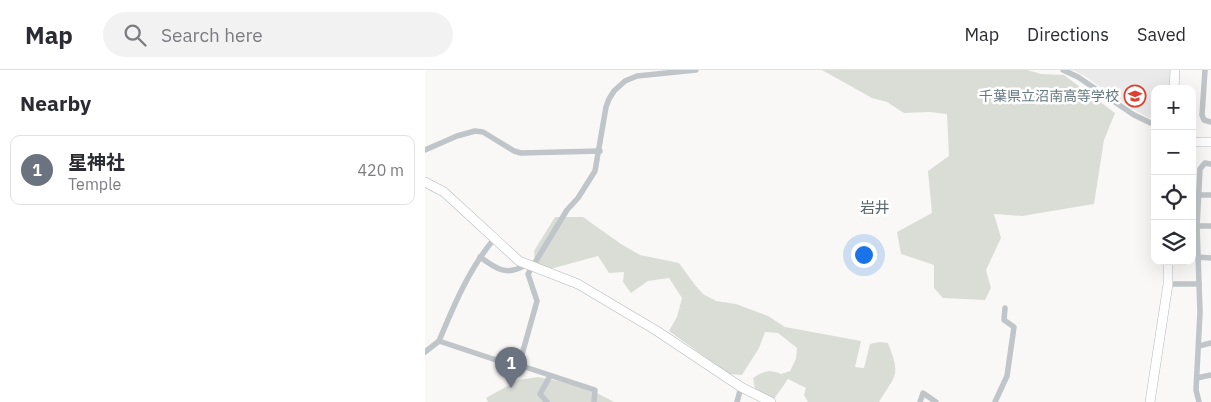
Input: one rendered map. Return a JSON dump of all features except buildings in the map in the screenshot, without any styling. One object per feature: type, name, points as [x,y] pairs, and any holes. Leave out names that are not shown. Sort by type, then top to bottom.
[{"type":"street","points":[[480,257],[497,268],[510,272],[528,266],[591,179],[600,150],[606,107],[619,85],[645,74],[696,70]]},
{"type":"street","points":[[1063,70],[1078,77],[1134,114],[1151,123]]},
{"type":"street","points":[[1174,85],[1175,70]]},
{"type":"street","points":[[1205,70],[1202,115],[1204,120],[1211,122]]},
{"type":"street","points":[[1204,87],[1211,88]]},
{"type":"street","points":[[425,150],[457,136],[475,131],[483,132],[514,151],[521,153],[600,150]]},
{"type":"street","points":[[1196,142],[1211,142]]},
{"type":"street","points":[[1199,402],[1196,390],[1199,346],[1197,226],[1200,168],[1205,164],[1211,164]]},
{"type":"street","points":[[425,182],[444,192],[509,254],[528,266],[578,284],[657,331],[741,387],[771,402]]},
{"type":"street","points":[[1199,195],[1211,196]]},
{"type":"street","points":[[1197,226],[1211,226]]},
{"type":"street","points":[[425,353],[439,341],[466,280],[494,238]]},
{"type":"street","points":[[1197,257],[1211,258]]},
{"type":"street","points":[[1150,402],[1169,284],[1168,265]]},
{"type":"street","points":[[519,365],[537,301],[529,280],[528,266]]},
{"type":"street","points":[[1169,284],[1199,284]]},
{"type":"street","points":[[995,402],[1007,376],[1014,327],[1004,320],[1005,308]]},
{"type":"street","points":[[439,341],[595,390],[594,402]]},
{"type":"street","points":[[1199,346],[1211,343]]},
{"type":"street","points":[[1197,378],[1211,375]]},
{"type":"street","points":[[547,402],[540,394],[550,376]]},
{"type":"street","points":[[737,402],[741,387]]},
{"type":"street","points":[[920,402],[923,393],[936,402]]},
{"type":"shaded area","points":[[822,70],[1027,70],[1041,74],[1064,75],[1115,113],[1104,140],[1094,204],[1022,216],[994,214],[1001,238],[986,270],[991,288],[985,300],[943,298],[934,288],[934,265],[901,254],[897,232],[932,213],[928,171],[949,156],[947,114],[930,112],[904,113],[887,102],[872,98]]},
{"type":"shaded area","name":"千葉県立沼南高等学校","points":[[1073,70],[1170,70],[1169,85],[1151,85],[1151,118],[1125,104]]},
{"type":"shaded area","points":[[555,217],[583,217],[640,255],[679,263],[703,294],[716,301],[736,304],[768,316],[785,327],[861,341],[855,367],[864,368],[870,344],[888,343],[895,369],[893,380],[879,402],[808,402],[804,395],[806,388],[788,379],[774,399],[755,389],[753,378],[767,372],[781,374],[790,371],[796,359],[797,348],[778,333],[765,332],[759,348],[742,375],[729,374],[669,331],[677,317],[682,298],[669,278],[648,281],[631,293],[623,282],[624,272],[609,273],[598,256],[550,269],[535,263],[534,251]]},
{"type":"shaded area","points":[[538,377],[577,386],[595,392],[614,402],[488,402],[486,398],[518,380]]},
{"type":"place","name":"千葉県立沼南高等学校","points":[[1135,96]]},
{"type":"place","name":"星神社","points":[[511,388]]},
{"type":"district","name":"岩井","points":[[875,208]]}]
